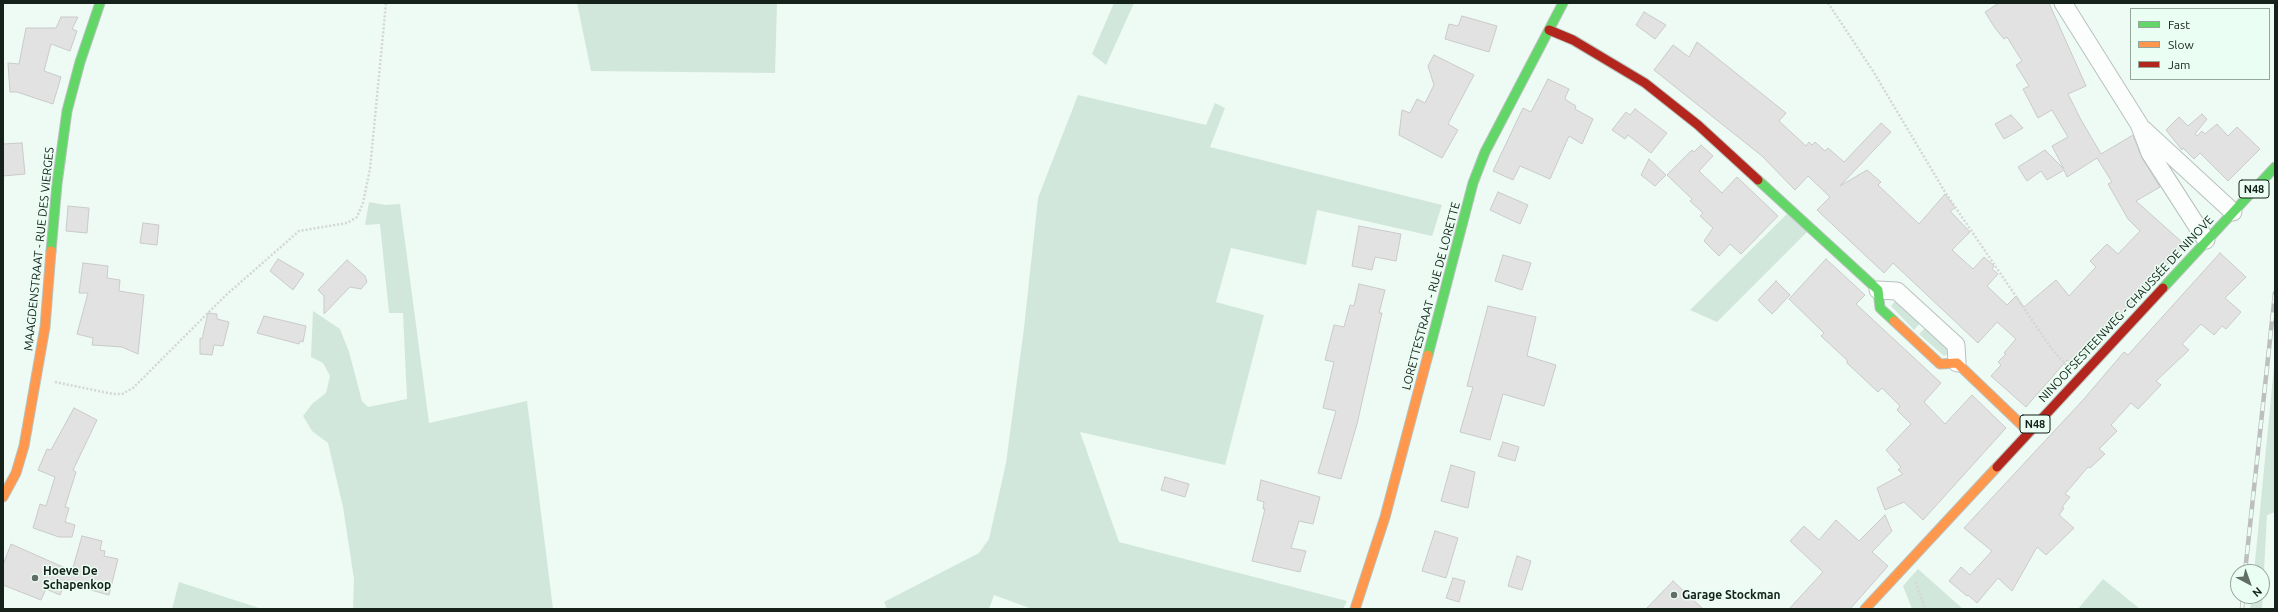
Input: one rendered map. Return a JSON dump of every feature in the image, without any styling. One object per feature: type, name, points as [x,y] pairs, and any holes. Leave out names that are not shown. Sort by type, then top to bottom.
[{"type":"street","name":"MAAGDENSTRAAT - RUE DES VIERGES","points":[[3,496],[16,473],[24,446],[37,379],[45,327],[57,184],[66,117],[80,62],[100,3]]},
{"type":"street","name":"LORETTESTRAAT - RUE DE LORETTE","points":[[1355,609],[1385,517],[1473,183],[1485,152],[1564,3]]},
{"type":"street","points":[[2063,3],[2139,124],[2150,153],[2206,240]]},
{"type":"street","points":[[1549,30],[1573,40],[1645,83],[1674,105],[1724,148],[1878,290],[1897,291],[1956,346],[1957,363],[2028,431]]},
{"type":"street","points":[[2139,124],[2198,182],[2232,212]]},
{"type":"street","name":"NINOOFSESTEENWEG - CHAUSSÉE DE NINOVE","points":[[1865,609],[2028,431],[2275,166]]},
{"type":"street","points":[[2179,200],[2198,182]]},
{"type":"street","points":[[1878,290],[1880,308],[1940,364],[1957,363]]},
{"type":"path","points":[[37,379],[75,385],[113,394],[122,394],[133,388],[225,296],[299,231],[347,223],[357,217],[367,187],[370,168],[386,3]]},
{"type":"path","points":[[1828,3],[1873,71],[1945,192],[2050,348],[2078,378]]},
{"type":"path","points":[[1905,565],[1915,580],[1925,609]]},
{"type":"green space","points":[[577,3],[777,3],[775,73],[591,71]]},
{"type":"green space","points":[[1114,3],[1134,3],[1106,65],[1092,54]]},
{"type":"green space","points":[[1078,95],[1206,125],[1215,103],[1225,108],[1210,147],[1442,205],[1432,236],[1317,210],[1306,265],[1231,248],[1216,302],[1264,315],[1225,465],[1080,432],[1119,542],[1347,601],[1343,609],[1032,609],[994,595],[989,609],[887,609],[884,602],[979,553],[989,539],[1006,463],[1024,328],[1038,198]]},
{"type":"green space","points":[[369,202],[386,205],[400,204],[429,423],[527,401],[553,609],[353,609],[354,579],[343,507],[328,443],[312,431],[303,416],[312,404],[326,393],[330,376],[323,363],[311,357],[313,311],[340,329],[349,352],[362,401],[368,407],[407,399],[403,313],[389,313],[380,224],[365,225]]},
{"type":"green space","points":[[1788,213],[1808,231],[1717,322],[1690,310]]},
{"type":"green space","points":[[1896,300],[1921,322],[1914,330],[1891,306]]},
{"type":"green space","points":[[1927,326],[1949,350],[1948,354],[1944,356],[1919,334]]},
{"type":"green space","points":[[2275,356],[2275,512],[2267,515],[2264,564],[2255,564]]},
{"type":"green space","points":[[1918,569],[1963,609],[1912,609],[1903,586]]},
{"type":"green space","points":[[2103,579],[2140,609],[2078,609]]},
{"type":"green space","points":[[179,582],[262,609],[172,609]]},
{"type":"green space","points":[[2251,604],[2262,604],[2262,609],[2250,609]]},
{"type":"building","points":[[1999,3],[2049,3],[2086,86],[2068,94],[2080,118],[2101,154],[2133,135],[2142,158],[2160,187],[2136,201],[2184,244],[2176,255],[2073,366],[2067,360],[2026,407],[1991,376],[2001,365],[1998,362],[2006,354],[2004,353],[2016,339],[1997,322],[1978,343],[1893,263],[1884,273],[1817,210],[1830,197],[1808,176],[1795,190],[1762,156],[1654,70],[1673,45],[1689,57],[1697,42],[1786,113],[1779,121],[1806,146],[1809,142],[1812,145],[1815,142],[1825,151],[1828,148],[1844,162],[1881,123],[1891,132],[1840,186],[1867,170],[1881,182],[1878,185],[1919,224],[1945,194],[1955,208],[1950,211],[1970,232],[1952,250],[1973,269],[1984,257],[1994,266],[1992,269],[1998,274],[1987,286],[2007,305],[2016,296],[2024,307],[2056,280],[2069,296],[2096,267],[2090,261],[2107,244],[2118,254],[2140,231],[2128,219],[2108,184],[2112,182],[2097,158],[2067,177],[2064,170],[2047,180],[2041,171],[2027,181],[2018,167],[2045,150],[2064,169],[2052,146],[2068,137],[2052,110],[2038,118],[2023,89],[2029,86],[2016,65],[2022,61],[2007,37],[2004,39],[1985,12]]},
{"type":"building","points":[[1644,12],[1666,25],[1655,39],[1636,25]]},
{"type":"building","points":[[1462,16],[1497,26],[1489,52],[1445,39],[1449,24],[1458,26]]},
{"type":"building","points":[[61,17],[78,17],[72,29],[77,31],[70,51],[51,44],[44,71],[61,77],[53,104],[17,92],[10,92],[8,63],[19,64],[26,28],[56,28]]},
{"type":"building","points":[[1434,55],[1474,75],[1448,124],[1458,130],[1442,158],[1399,135],[1402,110],[1410,113],[1417,99],[1425,103],[1434,85],[1428,66]]},
{"type":"building","points":[[1548,79],[1569,89],[1565,98],[1566,100],[1576,106],[1575,109],[1593,119],[1582,144],[1569,136],[1550,179],[1520,166],[1513,180],[1493,171],[1523,108],[1531,112]]},
{"type":"building","points":[[1635,109],[1667,133],[1651,153],[1628,135],[1625,139],[1612,130],[1626,112],[1630,115]]},
{"type":"building","points":[[2202,114],[2207,119],[2195,134],[2197,136],[2202,131],[2205,134],[2217,124],[2228,136],[2237,127],[2260,149],[2228,181],[2200,153],[2194,159],[2183,148],[2182,150],[2166,130],[2179,117],[2188,126]]},
{"type":"building","points":[[2011,115],[2023,128],[2004,139],[1995,124]]},
{"type":"building","points":[[22,143],[25,174],[3,176],[3,144]]},
{"type":"building","points":[[1701,145],[1713,156],[1699,171],[1722,193],[1737,177],[1778,216],[1741,254],[1730,244],[1719,256],[1704,241],[1713,228],[1700,216],[1703,213],[1690,201],[1692,199],[1667,175],[1692,150],[1694,152]]},
{"type":"building","points":[[1649,159],[1666,175],[1655,186],[1641,175]]},
{"type":"building","points":[[1498,192],[1528,205],[1520,224],[1490,210]]},
{"type":"building","points":[[68,206],[89,208],[87,233],[66,231]]},
{"type":"building","points":[[143,223],[159,225],[157,245],[140,243]]},
{"type":"building","points":[[1359,226],[1401,234],[1396,261],[1375,257],[1372,270],[1352,266]]},
{"type":"building","points":[[2220,253],[2246,277],[2225,298],[2241,312],[2226,329],[2222,326],[2214,335],[2201,324],[2182,344],[2189,350],[2156,381],[2161,385],[2138,409],[2131,403],[2111,425],[2117,431],[2099,449],[2105,454],[2090,468],[2088,467],[2065,494],[2070,497],[2062,507],[2064,508],[2059,515],[2074,528],[2046,555],[2037,547],[2012,591],[1998,578],[1977,603],[1968,595],[1967,596],[1949,581],[1961,567],[1970,575],[1992,551],[1964,528],[2083,400],[2124,352],[2128,355]]},
{"type":"building","points":[[1503,255],[1531,263],[1522,290],[1495,281]]},
{"type":"building","points":[[278,259],[304,274],[293,290],[270,271]]},
{"type":"building","points":[[1826,259],[1865,295],[1856,304],[1941,383],[1924,402],[1945,424],[1972,395],[2006,428],[1923,520],[1904,502],[1885,510],[1877,488],[1903,474],[1898,470],[1901,467],[1886,450],[1911,424],[1897,410],[1900,406],[1882,388],[1878,392],[1847,363],[1847,360],[1821,336],[1824,333],[1789,299]]},
{"type":"building","points":[[347,260],[365,276],[367,282],[361,289],[350,287],[324,314],[324,296],[318,290]]},
{"type":"building","points":[[83,263],[108,266],[107,278],[120,280],[119,291],[144,295],[138,354],[122,347],[92,345],[93,338],[77,334],[88,293],[79,293]]},
{"type":"building","points":[[1776,281],[1790,295],[1772,314],[1758,300]]},
{"type":"building","points":[[1359,284],[1385,290],[1379,313],[1382,313],[1357,424],[1341,479],[1318,473],[1336,411],[1323,408],[1334,362],[1325,360],[1334,325],[1344,327],[1350,305],[1354,306]]},
{"type":"building","points":[[1488,306],[1536,317],[1527,356],[1556,365],[1544,406],[1503,394],[1490,440],[1460,432],[1473,387],[1467,386]]},
{"type":"building","points":[[208,313],[217,314],[217,319],[229,322],[223,346],[214,345],[212,355],[200,354],[200,338],[202,339]]},
{"type":"building","points":[[264,316],[306,326],[303,342],[300,341],[299,344],[257,333]]},
{"type":"building","points":[[74,408],[97,420],[73,470],[76,472],[65,507],[69,508],[65,522],[75,525],[72,537],[59,537],[33,528],[40,504],[46,506],[55,477],[38,470],[47,449],[51,450]]},
{"type":"building","points":[[1503,442],[1519,447],[1515,461],[1498,456]]},
{"type":"building","points":[[1451,465],[1475,472],[1468,508],[1441,501]]},
{"type":"building","points":[[1165,477],[1189,484],[1185,497],[1161,490]]},
{"type":"building","points":[[1261,480],[1320,497],[1313,524],[1299,521],[1291,548],[1306,551],[1300,572],[1252,561],[1265,509],[1263,509],[1264,502],[1257,500]]},
{"type":"building","points":[[1885,515],[1892,531],[1872,552],[1888,566],[1850,609],[1789,609],[1823,572],[1790,541],[1804,526],[1819,540],[1836,520],[1859,541]]},
{"type":"building","points":[[1435,531],[1458,538],[1446,578],[1422,571]]},
{"type":"building","points":[[82,536],[102,541],[100,550],[105,551],[104,556],[118,559],[109,595],[65,583],[60,595],[46,589],[41,600],[3,585],[3,565],[11,544],[72,571]]},
{"type":"building","points":[[1517,556],[1531,561],[1522,590],[1508,586]]},
{"type":"building","points":[[1453,578],[1465,581],[1459,602],[1446,598]]},
{"type":"building","name":"Garage Stockman","points":[[1673,581],[1703,609],[1646,609]]},
{"type":"railway","points":[[2246,564],[2275,293]]},
{"type":"railway","points":[[2242,604],[2242,609]]},
{"type":"traffic: fast","points":[[51,251],[57,184],[67,111],[80,62],[100,3]]},
{"type":"traffic: fast","points":[[1428,355],[1473,183],[1485,152],[1563,3]]},
{"type":"traffic: fast","points":[[2163,288],[2275,167]]},
{"type":"traffic: fast","points":[[1758,180],[1878,290],[1880,308],[1894,321]]},
{"type":"traffic: slow","points":[[3,497],[16,473],[24,446],[45,327],[51,251]]},
{"type":"traffic: slow","points":[[1894,321],[1940,364],[1957,363],[2028,431]]},
{"type":"traffic: slow","points":[[1355,609],[1385,517],[1428,355]]},
{"type":"traffic: slow","points":[[1865,609],[1997,467]]},
{"type":"traffic: jam","points":[[1549,30],[1573,40],[1645,83],[1698,125],[1758,180]]},
{"type":"traffic: jam","points":[[1997,467],[2163,288]]},
{"type":"place","name":"Hoeve De Schapenkop","points":[[35,578]]},
{"type":"place","name":"Garage Stockman","points":[[1674,595]]}]
